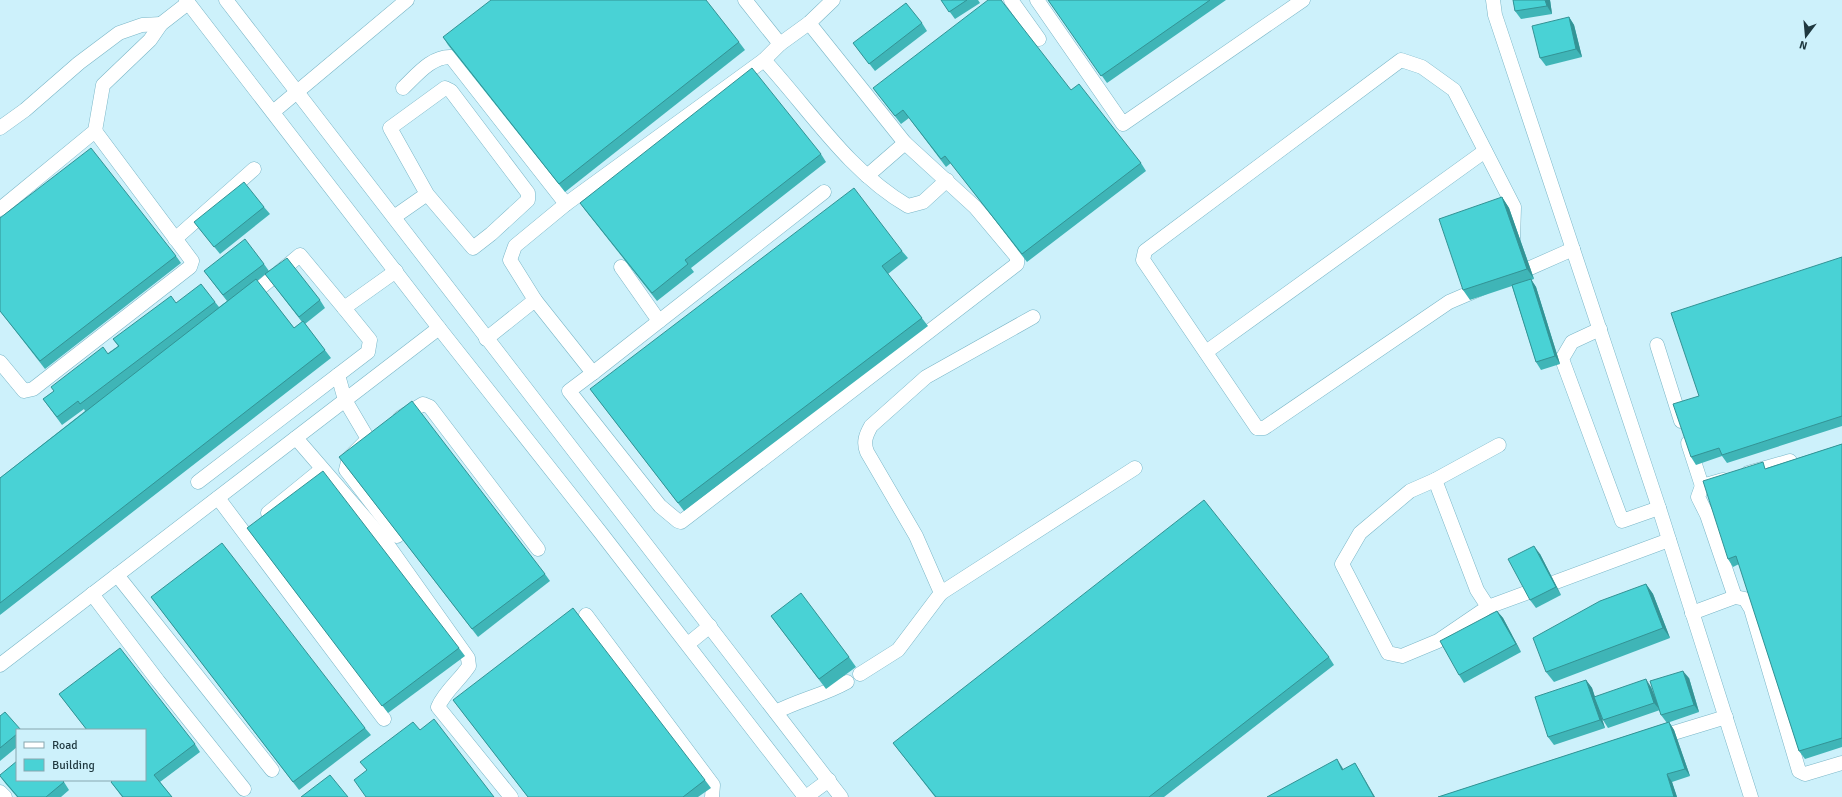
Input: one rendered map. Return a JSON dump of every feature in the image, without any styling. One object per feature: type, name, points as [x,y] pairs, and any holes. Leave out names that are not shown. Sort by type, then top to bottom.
[{"type":"street","points":[[226,0],[298,91],[486,339],[710,626],[841,797]]},
{"type":"street","points":[[273,112],[407,0]]},
{"type":"street","points":[[745,0],[780,44]]},
{"type":"street","points":[[593,373],[536,300],[510,260],[515,246],[566,204],[764,60],[780,44],[809,23],[833,0]]},
{"type":"street","points":[[1011,0],[1039,39]]},
{"type":"street","points":[[1037,0],[1123,124],[1303,0]]},
{"type":"street","points":[[1493,0],[1495,15],[1659,508],[1751,797]]},
{"type":"street","points":[[0,208],[95,131],[103,85],[150,40],[161,24],[187,1],[439,328],[688,644],[806,797],[829,780]]},
{"type":"street","points":[[809,23],[905,143],[947,180],[985,218],[1016,257],[1017,264],[681,522],[678,521],[660,506],[569,391],[824,192]]},
{"type":"street","points":[[0,128],[25,110],[79,64],[119,33],[142,25],[161,24]]},
{"type":"street","points":[[403,88],[432,62],[442,56],[451,57],[566,204]]},
{"type":"street","points":[[764,60],[856,167],[894,198],[908,206],[923,202],[947,180]]},
{"type":"street","points":[[1512,276],[1514,207],[1485,150],[1454,90],[1422,67],[1401,60],[1145,251],[1143,260],[1257,428],[1264,428],[1449,302],[1512,276],[1574,249]]},
{"type":"street","points":[[444,88],[451,91],[528,193],[528,200],[491,234],[473,248],[427,194],[390,128],[444,88]]},
{"type":"street","points":[[0,362],[24,391],[33,389],[190,267],[192,261],[95,131]]},
{"type":"street","points":[[867,176],[905,143]]},
{"type":"street","points":[[1206,352],[1485,150]]},
{"type":"street","points":[[175,239],[254,169]]},
{"type":"street","points":[[394,217],[427,194]]},
{"type":"street","points":[[198,482],[368,352],[370,340],[300,255],[235,308]]},
{"type":"street","points":[[621,267],[659,321]]},
{"type":"street","points":[[344,308],[396,271]]},
{"type":"street","points":[[486,339],[536,300]]},
{"type":"street","points":[[942,593],[916,536],[867,452],[865,446],[866,434],[871,426],[926,377],[1033,316]]},
{"type":"street","points":[[0,665],[439,328]]},
{"type":"street","points":[[1600,329],[1572,342],[1562,358],[1622,521],[1659,508]]},
{"type":"street","points":[[1657,345],[1702,486],[1698,497],[1707,515],[1735,596]]},
{"type":"street","points":[[338,375],[345,400],[368,439]]},
{"type":"street","points":[[397,536],[346,470],[349,458],[368,439],[423,404],[430,407],[538,549]]},
{"type":"street","points":[[296,438],[385,541],[468,658],[469,666],[462,677],[442,698],[438,707],[511,797]]},
{"type":"street","points":[[1499,445],[1435,480],[1410,491],[1360,532],[1342,564],[1388,653],[1402,656],[1438,641],[1488,607],[1669,540]]},
{"type":"street","points":[[1702,486],[1805,457]]},
{"type":"street","points":[[860,674],[898,650],[942,593],[1135,468]]},
{"type":"street","points":[[245,532],[322,469]]},
{"type":"street","points":[[1435,480],[1477,590],[1488,607]]},
{"type":"street","points":[[218,498],[384,719]]},
{"type":"street","points":[[117,575],[272,770]]},
{"type":"street","points":[[92,594],[158,681],[244,789]]},
{"type":"street","points":[[1692,613],[1735,596],[1745,599],[1751,609],[1799,771],[1805,774],[1842,762]]},
{"type":"street","points":[[143,606],[155,597]]},
{"type":"street","points":[[586,615],[713,785],[712,797]]},
{"type":"street","points":[[688,644],[710,626]]},
{"type":"street","points":[[776,712],[796,702],[828,692],[847,682]]},
{"type":"street","points":[[1642,743],[1726,717]]},
{"type":"street","points":[[0,792],[5,797]]},
{"type":"building","points":[[491,0],[706,0],[739,42],[559,184],[443,37]]},
{"type":"building","points":[[941,0],[967,0],[949,12]]},
{"type":"building","points":[[988,0],[1001,0],[1071,90],[1079,84],[1141,163],[1022,254],[945,156],[941,159],[903,110],[895,116],[873,88]]},
{"type":"building","points":[[1048,0],[1210,0],[1101,76]]},
{"type":"building","points":[[1513,0],[1545,0],[1547,6],[1515,11]]},
{"type":"building","points":[[906,3],[922,23],[869,64],[853,43]]},
{"type":"building","points":[[1569,17],[1576,49],[1540,58],[1532,26]]},
{"type":"building","points":[[752,68],[821,154],[685,260],[688,264],[652,293],[580,203]]},
{"type":"building","points":[[91,148],[176,256],[40,361],[0,311],[0,218]]},
{"type":"building","points":[[244,182],[264,207],[214,247],[194,222]]},
{"type":"building","points":[[854,188],[902,251],[882,266],[922,318],[678,503],[590,389]]},
{"type":"building","points":[[1502,197],[1527,269],[1463,290],[1439,219]]},
{"type":"building","points":[[245,239],[264,264],[223,295],[204,271]]},
{"type":"building","points":[[1842,257],[1842,416],[1722,455],[1719,448],[1691,457],[1673,404],[1699,396],[1671,313]]},
{"type":"building","points":[[287,258],[320,300],[299,317],[265,274]]},
{"type":"building","points":[[256,279],[294,328],[303,321],[325,350],[0,603],[0,478]]},
{"type":"building","points":[[1531,279],[1555,356],[1536,362],[1512,285]]},
{"type":"building","points":[[201,284],[215,302],[80,404],[78,401],[57,417],[43,399],[54,391],[51,387],[103,347],[108,354],[119,346],[113,339],[171,296],[176,303]]},
{"type":"building","points":[[412,401],[545,574],[472,629],[339,457]]},
{"type":"building","points":[[1842,444],[1842,738],[1799,751],[1736,556],[1728,559],[1703,481],[1763,462],[1765,469]]},
{"type":"building","points":[[323,471],[459,648],[382,706],[247,528]]},
{"type":"building","points":[[1204,500],[1329,657],[1149,797],[936,797],[893,743]]},
{"type":"building","points":[[222,543],[365,728],[293,782],[151,597]]},
{"type":"building","points":[[1534,546],[1556,587],[1530,600],[1508,559]]},
{"type":"building","points":[[1646,584],[1663,628],[1546,672],[1533,638],[1600,601]]},
{"type":"building","points":[[801,593],[849,657],[819,679],[771,616]]},
{"type":"building","points":[[573,608],[705,780],[683,797],[528,797],[453,700]]},
{"type":"building","points":[[1497,611],[1516,644],[1459,675],[1440,641]]},
{"type":"building","points":[[120,648],[195,744],[154,775],[172,797],[123,797],[111,782],[112,781],[146,781],[146,729],[86,729],[59,694]]},
{"type":"building","points":[[1683,671],[1694,705],[1661,715],[1650,681]]},
{"type":"building","points":[[1646,679],[1654,703],[1603,720],[1594,697]]},
{"type":"building","points":[[1586,680],[1600,720],[1548,737],[1535,697]]},
{"type":"building","points":[[5,712],[20,729],[16,729],[16,735],[0,748],[0,716]]},
{"type":"building","points":[[434,719],[494,797],[366,797],[354,780],[367,770],[360,762],[413,722],[420,730]]},
{"type":"building","points":[[1669,722],[1685,769],[1667,774],[1674,797],[1438,797]]},
{"type":"building","points":[[1337,759],[1342,770],[1355,763],[1374,797],[1267,797]]},
{"type":"building","points":[[16,762],[16,781],[64,782],[46,797],[18,797],[0,775]]},
{"type":"building","points":[[330,775],[348,797],[301,797]]}]
